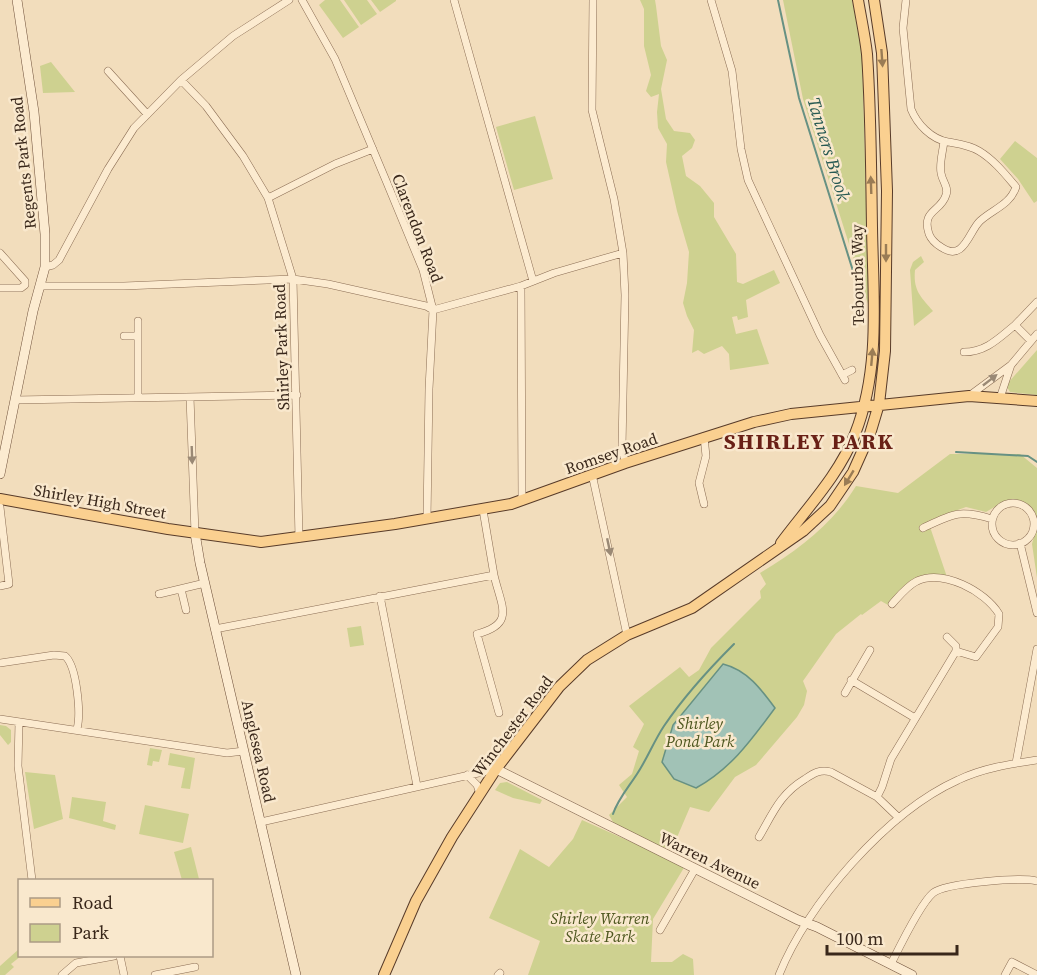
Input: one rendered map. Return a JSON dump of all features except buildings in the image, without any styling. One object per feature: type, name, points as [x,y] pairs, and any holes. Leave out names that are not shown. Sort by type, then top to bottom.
[{"type":"main road","name":"Tebourba Way","points":[[858,0],[867,52],[873,318],[872,361],[864,406]]},
{"type":"main road","name":"Tebourba Way","points":[[874,0],[882,53],[887,191],[886,330],[879,404]]},
{"type":"main road","name":"Romsey Road","points":[[195,533],[249,542],[299,538],[483,510],[522,501],[625,462],[754,422],[782,416],[969,396],[1037,402]]},
{"type":"main road","name":"Winchester Road","points":[[384,975],[416,901],[452,837],[496,769],[559,687],[626,630],[692,608],[803,531],[830,506],[842,491],[862,454],[879,404]]},
{"type":"main road","name":"Winchester Road","points":[[774,552],[838,467],[855,436],[864,406]]},
{"type":"main road","name":"Shirley High Street","points":[[0,499],[195,533]]},
{"type":"street","name":"Regents Park Road","points":[[0,474],[45,267],[45,234],[34,120],[17,0]]},
{"type":"street","points":[[45,267],[59,260],[125,140],[147,114],[181,80],[233,36],[289,0]]},
{"type":"street","name":"Clarendon Road","points":[[302,0],[335,59],[423,270],[433,310],[427,519]]},
{"type":"street","points":[[454,0],[533,281]]},
{"type":"street","points":[[593,0],[592,110],[614,199],[623,253],[626,295],[622,447],[625,462]]},
{"type":"street","points":[[711,0],[732,72],[743,160],[748,180],[823,342],[843,378],[852,370]]},
{"type":"street","points":[[906,0],[903,28],[911,109],[914,116],[927,131],[944,141],[978,150],[997,165],[1016,186],[1006,202],[975,226],[966,244],[954,251],[946,250],[932,240],[927,224],[930,214],[947,194],[940,170],[944,141]]},
{"type":"street","points":[[108,71],[147,114]]},
{"type":"street","name":"Shirley Park Road","points":[[181,80],[206,106],[243,156],[268,198],[293,279],[299,538]]},
{"type":"street","points":[[268,198],[335,164],[373,149]]},
{"type":"street","points":[[0,253],[23,278],[25,285],[17,288],[0,288]]},
{"type":"street","points":[[40,286],[124,286],[293,279],[328,284],[426,306],[433,310],[521,286],[623,253]]},
{"type":"street","points":[[521,286],[522,501]]},
{"type":"street","points":[[964,352],[976,352],[987,347],[1015,325],[1037,302]]},
{"type":"street","points":[[138,321],[138,398]]},
{"type":"street","points":[[1015,325],[1031,341]]},
{"type":"street","points":[[969,396],[1011,365],[1037,334]]},
{"type":"street","points":[[124,336],[138,336]]},
{"type":"street","points":[[1000,398],[1011,365]]},
{"type":"street","points":[[15,400],[297,395]]},
{"type":"street","points":[[190,397],[195,533]]},
{"type":"street","points":[[704,438],[706,456],[699,483],[704,504]]},
{"type":"street","points":[[592,474],[626,630]]},
{"type":"street","points":[[1010,502],[1020,503],[1033,517],[1034,529],[1026,540],[1020,543],[1009,545],[998,539],[994,533],[992,519],[997,509],[1010,502]]},
{"type":"street","points":[[0,507],[9,580],[9,584],[0,586]]},
{"type":"street","points":[[483,510],[494,575],[504,616],[500,625],[491,631],[477,634],[499,713]]},
{"type":"street","points":[[922,528],[958,513],[992,519]]},
{"type":"street","name":"Anglesea Road","points":[[195,533],[215,629],[296,975]]},
{"type":"street","points":[[1020,543],[1037,613]]},
{"type":"street","points":[[215,629],[494,575]]},
{"type":"street","points":[[892,604],[906,588],[917,581],[934,577],[957,583],[987,599],[999,614],[998,627],[976,657],[956,651]]},
{"type":"street","points":[[159,594],[205,583]]},
{"type":"street","points":[[181,589],[186,610]]},
{"type":"street","points":[[380,596],[417,786]]},
{"type":"street","points":[[877,797],[891,759],[956,651],[956,646],[947,637]]},
{"type":"street","points":[[1016,763],[1037,649]]},
{"type":"street","points":[[846,693],[851,680],[870,650]]},
{"type":"street","points":[[0,663],[61,655],[68,659],[71,664],[79,709],[80,718],[77,729]]},
{"type":"street","points":[[851,680],[915,718]]},
{"type":"street","points":[[0,719],[227,753],[243,751]]},
{"type":"street","points":[[19,722],[18,766],[32,879]]},
{"type":"street","points":[[779,975],[806,922],[818,904],[863,852],[899,818],[929,796],[959,779],[992,767],[1037,760]]},
{"type":"street","points":[[261,822],[496,769]]},
{"type":"street","name":"Warren Avenue","points":[[496,769],[912,975]]},
{"type":"street","points":[[759,837],[788,790],[819,771],[831,772],[877,797],[899,818]]},
{"type":"street","points":[[467,775],[477,785],[480,794]]},
{"type":"street","points":[[660,930],[694,868]]},
{"type":"street","points":[[891,964],[927,899],[936,890],[999,880],[1037,881]]},
{"type":"street","points":[[62,975],[76,963],[109,957]]},
{"type":"street","points":[[120,957],[124,975]]},
{"type":"street","points":[[1005,975],[1012,962],[1037,975]]},
{"type":"street","points":[[155,975],[195,967]]},
{"type":"green space","points":[[325,0],[340,0],[359,27],[343,38],[319,5]]},
{"type":"green space","points":[[344,0],[367,0],[377,14],[361,25]]},
{"type":"green space","points":[[371,0],[396,0],[396,1],[380,12]]},
{"type":"green space","points":[[640,0],[655,0],[661,46],[667,60],[661,89],[666,119],[674,131],[690,133],[695,140],[692,148],[682,156],[686,176],[700,186],[714,203],[714,217],[736,254],[737,282],[743,284],[774,270],[780,283],[746,300],[748,317],[738,320],[737,316],[732,317],[736,334],[757,329],[769,364],[730,370],[729,354],[722,346],[704,354],[698,350],[692,353],[694,330],[683,303],[689,252],[666,162],[667,144],[658,128],[659,94],[651,97],[646,91],[651,75],[644,46],[644,9]]},
{"type":"green space","points":[[783,0],[852,0],[862,53],[869,307],[803,99]]},
{"type":"green space","points":[[51,62],[75,92],[43,93],[40,66]]},
{"type":"green space","points":[[535,116],[553,179],[514,190],[496,127]]},
{"type":"green space","points":[[1015,141],[1037,158],[1037,201],[1034,203],[1018,179],[1000,159]]},
{"type":"green space","points":[[921,256],[924,262],[915,270],[915,283],[919,293],[933,311],[914,326],[910,270],[913,262]]},
{"type":"green space","points":[[1037,350],[1037,395],[1010,392],[1007,387],[1008,383]]},
{"type":"green space","name":"Shirley Pond Park","points":[[950,454],[1020,454],[1037,468],[1037,525],[1035,512],[1020,501],[1001,503],[986,512],[966,507],[928,521],[947,577],[904,586],[888,605],[881,601],[836,634],[803,681],[807,691],[804,705],[797,717],[756,765],[735,777],[709,812],[690,807],[672,849],[658,846],[614,824],[609,815],[627,797],[619,785],[632,774],[639,751],[633,747],[644,724],[629,706],[680,667],[689,677],[699,670],[711,648],[761,598],[760,591],[766,584],[760,573],[813,536],[836,513],[856,486],[898,493]]},
{"type":"green space","points":[[1037,525],[1037,578],[1032,544]]},
{"type":"green space","points":[[361,626],[364,645],[350,647],[347,628]]},
{"type":"green space","points":[[0,725],[11,730],[11,742],[8,745],[0,735]]},
{"type":"green space","points":[[150,748],[162,750],[159,762],[153,761],[152,766],[147,765]]},
{"type":"green space","points":[[170,753],[195,758],[190,789],[181,788],[185,768],[168,765]]},
{"type":"green space","points":[[25,772],[55,775],[63,819],[34,829]]},
{"type":"green space","points":[[507,782],[542,800],[540,804],[513,798],[495,790],[500,783]]},
{"type":"green space","points":[[72,797],[106,802],[103,821],[116,825],[115,830],[69,818]]},
{"type":"green space","points":[[145,805],[189,814],[183,843],[139,834]]},
{"type":"green space","name":"Shirley Warren Skate Park","points":[[582,820],[685,866],[653,919],[651,962],[672,962],[683,954],[693,959],[694,975],[528,975],[540,941],[489,918],[520,849],[549,867],[573,839]]},
{"type":"green space","points":[[191,847],[199,879],[182,879],[174,852]]},
{"type":"green space","points":[[18,950],[20,957],[11,964],[14,967],[5,975],[0,975],[0,966]]},
{"type":"water","points":[[723,664],[739,671],[759,687],[775,708],[730,763],[696,788],[674,779],[662,762],[673,725]]},
{"type":"waterway","name":"Tanners Brook","points":[[778,0],[799,98],[863,303]]},
{"type":"waterway","name":"Tanners Brook","points":[[956,452],[1028,456],[1037,462]]},
{"type":"waterway","points":[[613,814],[620,798],[641,768],[672,715],[697,683],[734,644]]},
{"type":"district","name":"SHIRLEY PARK","points":[[809,441]]}]
